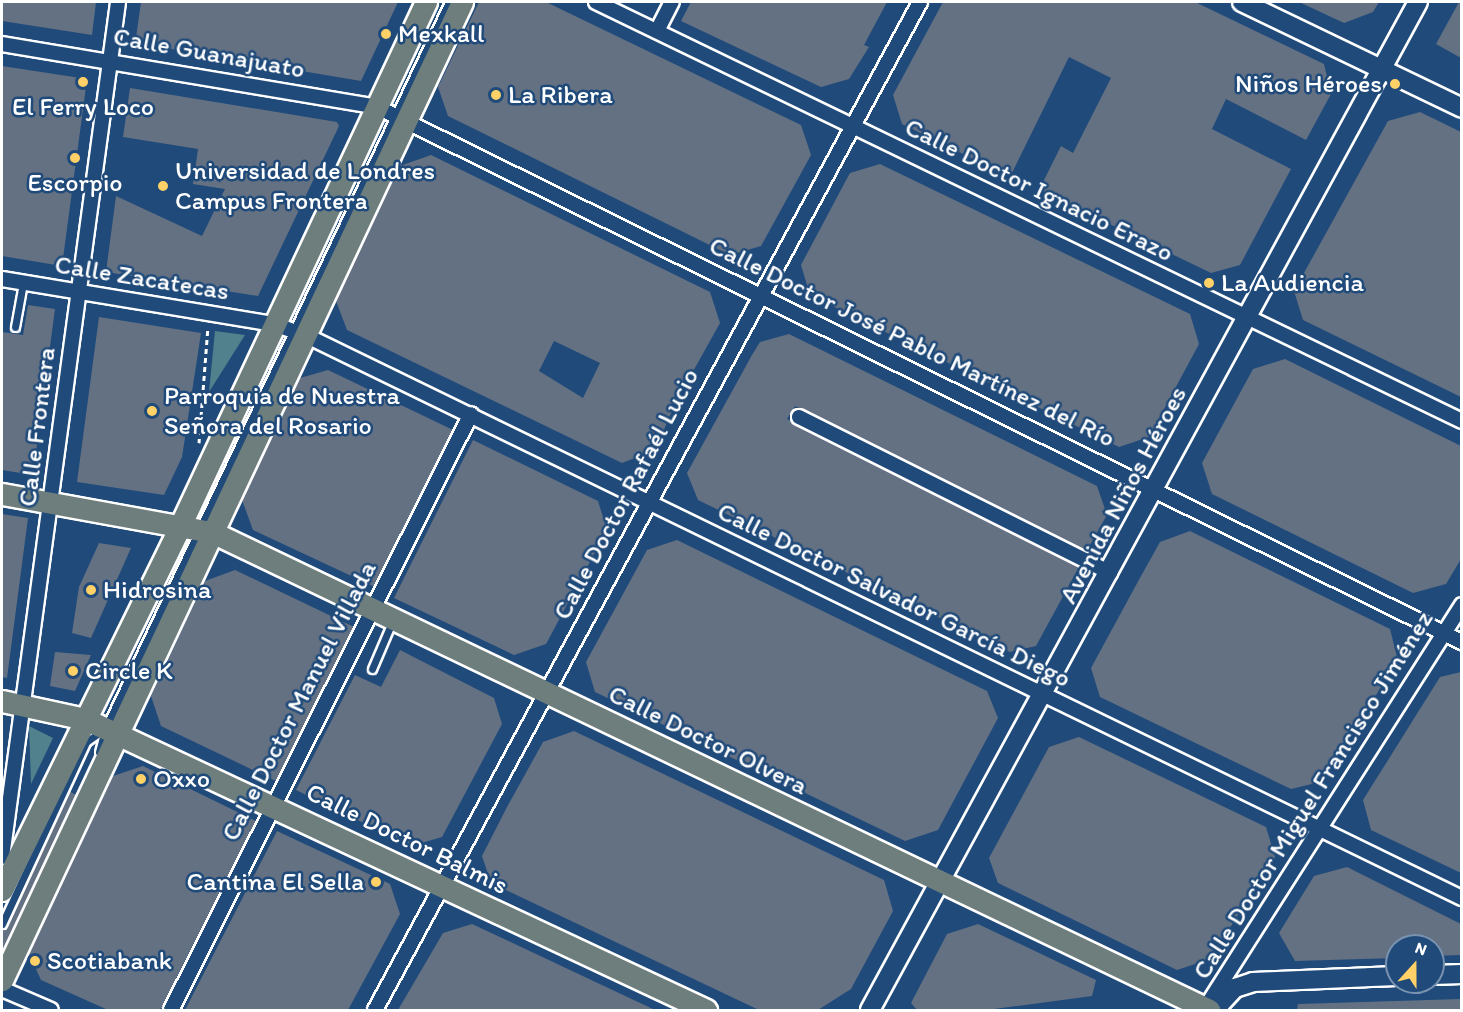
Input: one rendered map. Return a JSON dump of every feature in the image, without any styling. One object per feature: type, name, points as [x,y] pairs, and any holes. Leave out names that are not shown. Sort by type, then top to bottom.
[{"type":"main road","points":[[2,890],[85,719],[198,529],[291,330],[377,107],[426,2]]},
{"type":"main road","points":[[2,980],[198,529],[291,330],[462,2]]},
{"type":"main road","points":[[1242,2],[1461,108]]},
{"type":"main road","name":"Avenida Niños Héroes","points":[[870,1011],[1044,696],[1418,2]]},
{"type":"main road","name":"Calle Doctor Olvera","points":[[2,494],[198,529],[373,610],[942,882],[1202,1010]]},
{"type":"main road","name":"Calle Doctor Balmis","points":[[12,703],[85,719],[274,805],[706,1011]]},
{"type":"main road","points":[[1445,975],[1461,974]]},
{"type":"main road","points":[[1202,1010],[1218,1006],[1235,988],[1253,982],[1385,976]]},
{"type":"street","name":"Calle Frontera","points":[[2,858],[12,703],[52,502],[118,2]]},
{"type":"street","name":"Calle Doctor Ignacio Erazo","points":[[596,2],[1461,421]]},
{"type":"street","points":[[657,31],[672,2]]},
{"type":"street","name":"Calle Doctor Rafaél Lucio","points":[[375,1011],[441,885],[920,2]]},
{"type":"street","name":"Calle Guanajuato","points":[[2,44],[110,59],[377,107],[401,117]]},
{"type":"street","name":"Calle Doctor José Pablo Martínez del Río","points":[[401,117],[1461,642]]},
{"type":"street","name":"Calle Zacatecas","points":[[2,279],[210,313],[291,330]]},
{"type":"street","name":"Calle Doctor Salvador García Diego","points":[[291,330],[471,414],[1321,832],[1461,898]]},
{"type":"street","name":"Calle Doctor Manuel Villada","points":[[171,1011],[471,414]]},
{"type":"street","points":[[799,417],[1110,573]]},
{"type":"street","name":"Calle Doctor Miguel Francisco Jiménez","points":[[1202,1010],[1321,832],[1461,605]]},
{"type":"street","points":[[2,989],[51,1011]]},
{"type":"lane","points":[[401,117],[449,2]]},
{"type":"lane","points":[[15,327],[23,283]]},
{"type":"lane","points":[[372,669],[393,620]]},
{"type":"lane","points":[[2,924],[86,742],[111,732]]},
{"type":"lane","points":[[2,960],[100,749],[111,732]]},
{"type":"path","points":[[198,451],[210,313]]},
{"type":"green space","points":[[215,331],[245,335],[209,392]]},
{"type":"green space","points":[[29,726],[53,738],[31,784]]},
{"type":"building","points":[[2,2],[96,2],[92,35],[2,21]]},
{"type":"building","points":[[141,2],[398,2],[361,81],[142,44],[136,38]]},
{"type":"building","points":[[479,2],[546,2],[801,125],[811,155],[761,246],[730,255],[448,116],[438,87]]},
{"type":"building","points":[[691,2],[887,2],[864,45],[869,47],[849,79],[821,87],[681,21]]},
{"type":"building","points":[[943,2],[1195,2],[1324,64],[1331,94],[1306,140],[1226,99],[1212,129],[1291,169],[1240,265],[1211,273],[1039,190],[1061,146],[1073,153],[1111,78],[1069,57],[1010,177],[902,124],[893,95]]},
{"type":"building","points":[[1299,2],[1379,2],[1373,12],[1344,23]]},
{"type":"building","points":[[1461,2],[1461,58],[1436,44]]},
{"type":"building","points":[[2,66],[87,79],[62,266],[2,256]]},
{"type":"building","points":[[130,88],[337,122],[339,126],[258,296],[106,272],[116,196],[202,236],[225,189],[193,184],[198,149],[123,137]]},
{"type":"building","points":[[1420,112],[1461,132],[1461,397],[1303,320],[1294,291],[1388,121]]},
{"type":"building","points":[[431,155],[710,292],[720,323],[676,402],[655,450],[622,463],[347,330],[336,301],[400,166]],"holes":[[[554,341],[600,363],[583,398],[539,371]]]},
{"type":"building","points":[[880,164],[1190,314],[1199,344],[1149,437],[1119,447],[810,295],[801,265],[844,184],[850,173]]},
{"type":"building","points":[[28,305],[55,309],[33,475],[2,470],[2,332],[23,335]]},
{"type":"building","points":[[99,317],[201,333],[182,457],[164,495],[77,482]]},
{"type":"building","points":[[789,334],[1097,486],[1107,515],[1086,552],[795,406],[787,419],[1080,565],[1036,646],[1010,652],[698,500],[687,473],[760,342]]},
{"type":"building","points":[[1285,359],[1461,446],[1461,559],[1446,584],[1413,593],[1212,494],[1202,463],[1253,369]]},
{"type":"building","points":[[328,370],[453,430],[375,587],[253,530],[242,500],[300,378]]},
{"type":"building","points":[[473,440],[598,501],[607,530],[546,644],[514,655],[394,598]]},
{"type":"building","points":[[2,514],[28,518],[7,678],[2,677]]},
{"type":"building","points":[[1190,531],[1390,629],[1398,661],[1320,782],[1291,789],[1100,697],[1091,668],[1160,542]]},
{"type":"building","points":[[677,540],[987,691],[998,718],[938,830],[905,841],[595,692],[586,662],[647,550]]},
{"type":"building","points":[[99,543],[131,548],[91,638],[72,633],[79,587]]},
{"type":"building","points":[[235,570],[354,627],[276,781],[161,726],[151,696],[205,581]]},
{"type":"building","points":[[400,650],[494,698],[502,724],[442,837],[411,846],[296,790],[355,675],[381,687]]},
{"type":"building","name":"Circle K","points":[[55,652],[91,655],[75,691],[50,686]]},
{"type":"building","points":[[1461,672],[1461,873],[1371,830],[1363,800],[1440,677]]},
{"type":"building","points":[[574,731],[884,880],[893,911],[851,989],[818,1010],[759,1010],[491,883],[482,856],[507,807],[543,742]]},
{"type":"building","points":[[1079,737],[1266,827],[1275,857],[1210,959],[1177,970],[998,883],[989,858],[1049,747]]},
{"type":"building","points":[[143,766],[256,821],[160,1010],[108,1010],[41,980],[29,954],[113,776]]},
{"type":"building","points":[[65,789],[80,797],[6,952],[2,950],[2,922]]},
{"type":"building","points":[[277,831],[390,884],[400,914],[348,1010],[185,1010]]},
{"type":"building","points":[[1347,867],[1461,924],[1461,955],[1445,956],[1445,934],[1385,934],[1385,958],[1295,961],[1279,933],[1314,876]]},
{"type":"building","points":[[472,924],[655,1010],[398,1010],[443,933]]},
{"type":"building","points":[[978,924],[1096,980],[1092,996],[987,1010],[917,1010],[911,1003],[947,934]]},
{"type":"building","points":[[1461,999],[1461,1010],[1297,1010],[1298,1004]]},
{"type":"place","name":"Mexkall","points":[[386,34]]},
{"type":"place","name":"El Ferry Loco","points":[[83,82]]},
{"type":"place","name":"Niños Héroes","points":[[1395,84]]},
{"type":"place","name":"La Ribera","points":[[496,95]]},
{"type":"place","name":"Escorpio","points":[[75,158]]},
{"type":"place","name":"Universidad de Londres Campus Frontera","points":[[163,186]]},
{"type":"place","name":"La Audiencia","points":[[1209,283]]},
{"type":"place","name":"Parroquia de Nuestra Señora del Rosario","points":[[152,411]]},
{"type":"place","name":"Hidrosina","points":[[91,590]]},
{"type":"place","name":"Circle K","points":[[73,671]]},
{"type":"place","name":"Oxxo","points":[[141,779]]},
{"type":"place","name":"Cantina El Sella","points":[[376,882]]},
{"type":"place","name":"Scotiabank","points":[[35,961]]}]
